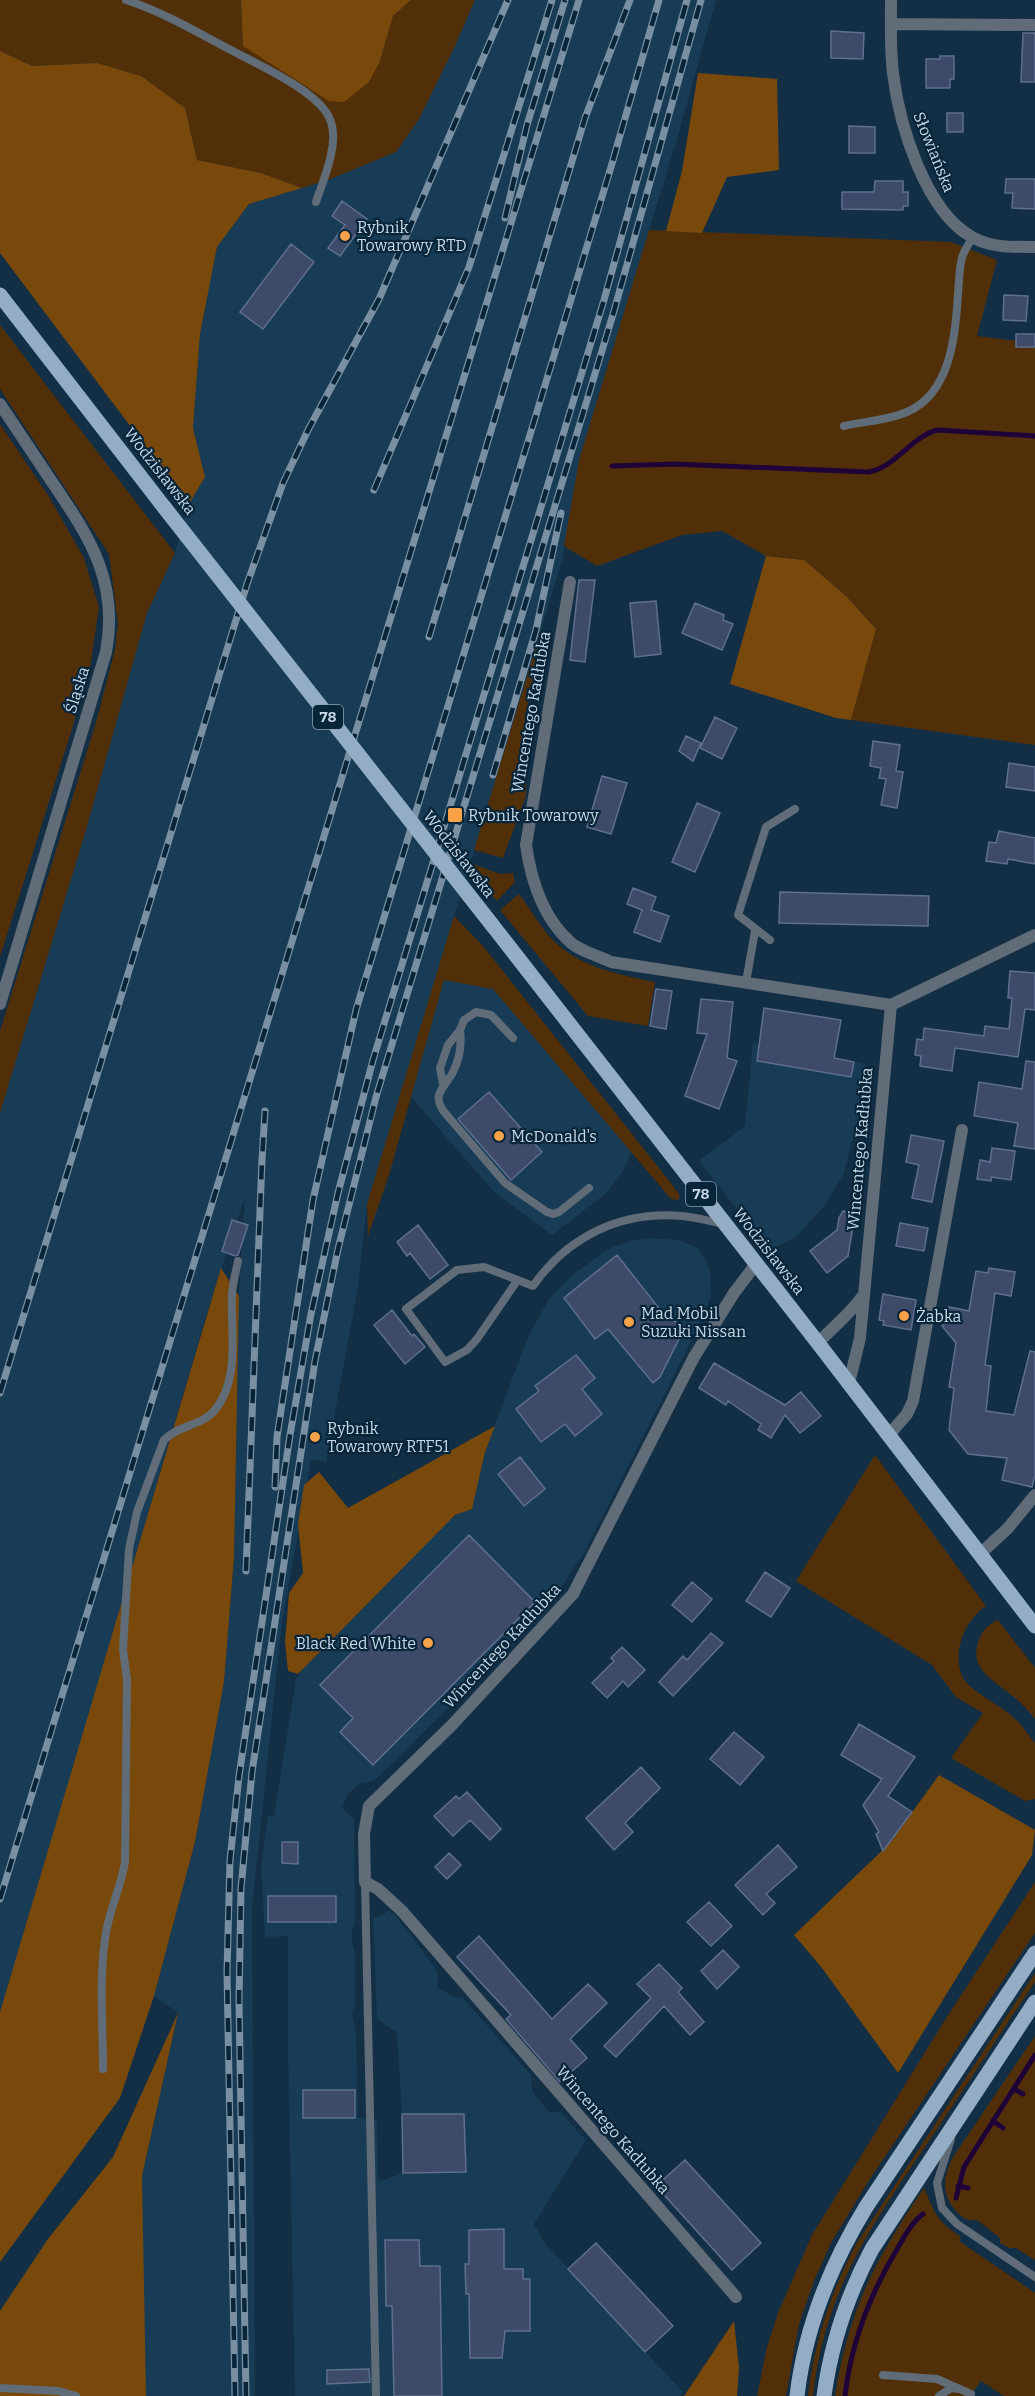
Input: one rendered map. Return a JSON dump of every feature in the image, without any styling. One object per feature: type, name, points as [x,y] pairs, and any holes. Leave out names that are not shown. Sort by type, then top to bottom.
[{"type":"main road","name":"Wodzisławska","points":[[0,295],[818,1343],[1035,1626]]},
{"type":"main road","points":[[797,2396],[805,2347],[814,2314],[843,2245],[1035,1953]]},
{"type":"main road","points":[[824,2396],[838,2327],[862,2268],[882,2231],[1035,2002]]},
{"type":"street","name":"Słowiańska","points":[[891,0],[895,89],[905,127],[932,194],[946,216],[973,237],[996,245],[1035,247]]},
{"type":"street","points":[[891,24],[1035,25]]},
{"type":"street","name":"Śląska","points":[[0,404],[86,533],[103,575],[110,614],[106,652],[0,1004]]},
{"type":"street","name":"Wincentego Kadłubka","points":[[570,582],[526,845],[531,876],[544,909],[570,943],[611,962],[891,1005],[857,1355],[849,1383]]},
{"type":"street","points":[[891,1005],[1035,935]]},
{"type":"street","points":[[888,1436],[907,1414],[913,1401],[962,1130]]},
{"type":"street","name":"Wincentego Kadłubka","points":[[736,2297],[402,1911],[378,1889],[364,1882],[364,1834],[369,1806],[453,1724],[573,1594],[694,1357],[734,1293],[756,1264]]},
{"type":"street","points":[[818,1343],[836,1324],[849,1315],[863,1296]]},
{"type":"street","points":[[980,1554],[1008,1528],[1035,1495]]},
{"type":"lane","points":[[126,0],[176,20],[261,65],[304,92],[323,108],[332,123],[333,135],[326,174],[316,202]]},
{"type":"lane","points":[[844,426],[879,421],[908,412],[919,405],[937,384],[946,367],[951,349],[962,259],[973,237]]},
{"type":"lane","points":[[770,940],[755,931],[738,915],[766,827],[795,809]]},
{"type":"lane","points":[[746,982],[755,931]]},
{"type":"lane","points":[[443,1084],[440,1068],[447,1046],[460,1030],[464,1020],[470,1015],[484,1012],[497,1020],[513,1038]]},
{"type":"lane","points":[[460,1030],[461,1049],[453,1071],[443,1084],[439,1098],[441,1108],[506,1183],[538,1208],[553,1214],[559,1212],[589,1188]]},
{"type":"lane","points":[[517,1281],[477,1339],[467,1350],[445,1362],[406,1309],[457,1270],[484,1267],[533,1286],[544,1271],[566,1251],[588,1234],[608,1224],[631,1218],[682,1216],[724,1224]]},
{"type":"lane","points":[[103,2069],[104,1944],[125,1862],[127,1680],[123,1649],[129,1549],[137,1512],[164,1440],[171,1432],[206,1418],[221,1401],[231,1365],[232,1292],[238,1261]]},
{"type":"lane","name":"Wincentego Kadłubka","points":[[364,1882],[376,2396]]},
{"type":"lane","points":[[959,2115],[937,2183],[942,2208],[957,2224],[1035,2277]]},
{"type":"lane","points":[[884,2375],[937,2379],[970,2393],[951,2388],[939,2396]]},
{"type":"lane","points":[[0,2388],[59,2391],[76,2396]]},
{"type":"shaded area","points":[[0,0],[241,0],[243,46],[380,61],[393,16],[411,0],[475,0],[419,119],[396,152],[328,180],[302,188],[261,173],[197,160],[185,108],[141,76],[97,63],[32,66],[0,51]]},
{"type":"shaded area","points":[[241,0],[411,0],[393,16],[380,61],[369,82],[344,102],[329,101],[243,46]]},
{"type":"shaded area","points":[[475,0],[716,0],[677,139],[579,460],[562,560],[367,1204],[358,1287],[326,1462],[311,1460],[281,1630],[252,1909],[255,2396],[144,2396],[142,2176],[178,2013],[154,1996],[195,1842],[224,1682],[234,1558],[239,1296],[245,1197],[207,1312],[35,1901],[0,2012],[0,1113],[86,830],[147,613],[175,553],[189,504],[205,477],[193,428],[200,334],[217,247],[249,204],[328,180],[396,152],[419,119]]},
{"type":"shaded area","points":[[0,51],[32,66],[97,63],[141,76],[185,108],[197,160],[261,173],[302,188],[249,204],[217,247],[200,334],[193,428],[205,477],[189,504],[0,253]]},
{"type":"shaded area","points":[[698,73],[777,79],[779,170],[727,177],[702,233],[666,231],[682,171]]},
{"type":"shaded area","points":[[649,230],[951,242],[997,260],[977,336],[1035,343],[1035,745],[851,720],[876,629],[846,596],[804,560],[766,556],[722,531],[682,535],[597,566],[564,546],[579,460]]},
{"type":"shaded area","points":[[0,325],[175,553],[147,613],[86,830],[0,1113],[0,1031],[97,719],[115,649],[118,623],[109,554],[0,389]]},
{"type":"shaded area","points":[[0,424],[48,495],[84,558],[99,607],[89,675],[0,957]]},
{"type":"shaded area","points":[[766,556],[804,560],[846,596],[876,629],[851,720],[836,718],[730,684]]},
{"type":"shaded area","points":[[537,644],[544,645],[525,715],[526,796],[503,858],[474,850]]},
{"type":"shaded area","points":[[470,863],[500,874],[513,873],[515,882],[497,901],[469,867]]},
{"type":"shaded area","points":[[519,894],[549,936],[572,955],[598,968],[655,982],[648,1026],[588,1016],[500,910]]},
{"type":"shaded area","points":[[454,916],[483,946],[674,1187],[680,1196],[678,1200],[671,1199],[493,989],[444,980],[389,1175],[368,1236],[367,1204]]},
{"type":"shaded area","points":[[444,980],[493,988],[631,1152],[625,1167],[608,1192],[552,1235],[495,1193],[411,1097]]},
{"type":"shaded area","points":[[753,1043],[866,1064],[857,1125],[843,1175],[825,1205],[795,1238],[769,1250],[699,1161],[745,1126]]},
{"type":"shaded area","points":[[649,1238],[678,1240],[698,1248],[710,1272],[711,1296],[685,1354],[582,1557],[547,1611],[374,1781],[361,1783],[348,1794],[342,1808],[354,1819],[355,1922],[351,1936],[355,1952],[355,2006],[352,2013],[356,2032],[358,2117],[377,2120],[378,2180],[383,2181],[403,2172],[397,2033],[377,2019],[373,1919],[389,1911],[396,1916],[436,1969],[437,1987],[455,1997],[462,1997],[531,2075],[532,2091],[549,2112],[560,2112],[586,2140],[534,2224],[544,2242],[683,2392],[680,2396],[295,2396],[288,1936],[265,1937],[261,1865],[268,1815],[274,1816],[296,1679],[307,1662],[444,1525],[462,1511],[472,1509],[485,1452],[527,1339],[549,1299],[572,1275],[610,1248]]},
{"type":"shaded area","points":[[221,1268],[239,1296],[234,1558],[224,1682],[195,1842],[154,1996],[120,2098],[0,2262],[0,2012]]},
{"type":"shaded area","points":[[495,1426],[485,1452],[472,1509],[455,1515],[298,1674],[288,1671],[285,1642],[289,1593],[303,1573],[298,1524],[304,1485],[319,1472],[348,1508]]},
{"type":"shaded area","points":[[875,1455],[986,1606],[978,1612],[966,1628],[959,1647],[960,1668],[966,1683],[1014,1718],[1035,1743],[1035,1799],[1025,1801],[951,1758],[983,1713],[956,1697],[932,1665],[796,1581]]},
{"type":"shaded area","points":[[998,1620],[1035,1668],[1035,1719],[1021,1703],[986,1674],[977,1659],[976,1650],[982,1633]]},
{"type":"shaded area","points":[[939,1775],[1035,1830],[1032,1855],[898,2073],[822,1968],[794,1935],[890,1843]]},
{"type":"shaded area","points":[[1035,1882],[1035,1933],[868,2182],[831,2243],[814,2281],[799,2324],[786,2396],[757,2396],[767,2347],[778,2313],[812,2235],[945,2020]]},
{"type":"shaded area","points":[[1035,1973],[1035,1982],[871,2229],[840,2290],[828,2322],[819,2357],[813,2396],[808,2396],[825,2316],[858,2241]]},
{"type":"shaded area","points":[[178,2013],[142,2176],[146,2396],[0,2396],[0,2311],[48,2239],[113,2157]]},
{"type":"shaded area","points":[[1035,2036],[1035,2260],[1016,2248],[1009,2248],[1000,2243],[1000,2238],[977,2220],[961,2216],[951,2205],[945,2185],[947,2171],[953,2157]]},
{"type":"shaded area","points":[[924,2188],[937,2216],[961,2237],[959,2241],[1035,2293],[1035,2396],[1004,2396],[981,2381],[970,2396],[835,2396],[848,2336],[866,2286],[891,2238]]},
{"type":"shaded area","points":[[734,2321],[739,2368],[737,2396],[684,2396]]},
{"type":"building","points":[[831,31],[864,33],[863,59],[831,58]]},
{"type":"building","points":[[1023,33],[1035,33],[1035,82],[1021,82]]},
{"type":"building","points":[[940,56],[954,56],[954,79],[950,79],[950,88],[926,88],[926,59],[940,59]]},
{"type":"building","points":[[947,113],[963,113],[963,132],[947,132]]},
{"type":"building","points":[[849,126],[875,127],[875,153],[849,153]]},
{"type":"building","points":[[1006,179],[1035,179],[1035,209],[1012,208],[1013,193],[1005,193]]},
{"type":"building","points":[[875,181],[903,181],[903,192],[908,192],[908,206],[903,206],[903,210],[842,209],[842,192],[874,192]]},
{"type":"building","name":"Rybnik Towarowy RTD","points":[[342,201],[367,219],[340,256],[328,248],[345,225],[332,216]]},
{"type":"building","points":[[291,244],[314,262],[263,329],[240,312]]},
{"type":"building","points":[[1004,295],[1028,296],[1026,321],[1003,320]]},
{"type":"building","points":[[1016,334],[1035,334],[1035,347],[1016,347]]},
{"type":"building","points":[[579,580],[595,580],[585,662],[570,660]]},
{"type":"building","points":[[656,601],[661,654],[635,657],[630,603]]},
{"type":"building","points":[[695,603],[724,615],[723,620],[733,624],[722,650],[682,633]]},
{"type":"building","points":[[715,717],[737,728],[722,759],[700,748]]},
{"type":"building","points":[[686,736],[701,743],[693,761],[679,751]]},
{"type":"building","points":[[873,741],[900,745],[896,771],[903,772],[897,808],[881,805],[886,779],[879,778],[881,768],[870,766]]},
{"type":"building","points":[[1009,763],[1035,767],[1035,791],[1006,787]]},
{"type":"building","points":[[602,776],[627,783],[611,834],[587,827]]},
{"type":"building","points":[[697,803],[720,813],[695,872],[672,862]]},
{"type":"building","points":[[999,831],[1035,838],[1035,864],[1008,859],[1007,864],[986,861],[989,842],[996,843]]},
{"type":"building","points":[[633,888],[656,897],[651,910],[669,916],[660,942],[634,932],[642,910],[627,904]]},
{"type":"building","points":[[780,892],[929,896],[928,926],[779,923]]},
{"type":"building","points":[[1010,971],[1035,973],[1035,1010],[1025,1009],[1018,1057],[955,1048],[952,1071],[920,1066],[921,1056],[915,1055],[917,1039],[923,1040],[924,1028],[984,1036],[985,1026],[1009,1029],[1012,998],[1008,998]]},
{"type":"building","points":[[656,989],[672,991],[666,1029],[650,1026]]},
{"type":"building","points":[[701,999],[733,1002],[727,1058],[737,1061],[719,1109],[685,1096],[707,1034],[697,1033]]},
{"type":"building","points":[[764,1008],[841,1020],[834,1058],[854,1062],[851,1077],[757,1061]]},
{"type":"building","points":[[1026,1061],[1035,1062],[1035,1149],[1014,1146],[1018,1123],[974,1116],[979,1082],[1022,1089]]},
{"type":"building","name":"McDonald's","points":[[489,1092],[542,1152],[511,1180],[458,1119]]},
{"type":"building","points":[[911,1135],[944,1141],[932,1202],[912,1198],[919,1165],[906,1162]]},
{"type":"building","points":[[992,1148],[1015,1151],[1011,1180],[991,1177],[991,1181],[977,1179],[980,1160],[990,1162]]},
{"type":"building","points":[[843,1211],[855,1214],[848,1256],[827,1273],[810,1251],[837,1230]]},
{"type":"building","points":[[232,1220],[248,1225],[238,1255],[235,1256],[222,1251]]},
{"type":"building","points":[[900,1223],[928,1228],[924,1251],[896,1246]]},
{"type":"building","points":[[418,1225],[448,1265],[430,1279],[410,1253],[407,1256],[397,1242]]},
{"type":"building","name":"Mad Mobil Suzuki Nissan","points":[[617,1255],[665,1316],[685,1327],[660,1377],[653,1383],[608,1329],[595,1339],[564,1298]]},
{"type":"building","points":[[989,1268],[1015,1272],[1011,1296],[995,1293],[985,1365],[991,1366],[986,1411],[1014,1415],[1030,1351],[1035,1352],[1035,1475],[1032,1487],[1002,1480],[1007,1458],[968,1454],[949,1430],[954,1388],[949,1387],[956,1343],[942,1326],[948,1322],[949,1307],[969,1311],[976,1271],[988,1273]]},
{"type":"building","points":[[883,1294],[916,1300],[911,1330],[883,1325],[884,1321],[879,1320]]},
{"type":"building","points":[[392,1310],[412,1336],[414,1334],[425,1347],[405,1364],[374,1325]]},
{"type":"building","points":[[576,1355],[595,1378],[582,1389],[602,1414],[575,1436],[565,1424],[541,1442],[516,1409],[539,1391],[535,1386]]},
{"type":"building","points":[[714,1363],[785,1405],[801,1392],[821,1416],[800,1433],[785,1415],[771,1438],[758,1430],[761,1424],[728,1401],[726,1405],[699,1388]]},
{"type":"building","points":[[520,1457],[545,1489],[524,1506],[498,1474]]},
{"type":"building","name":"Black Red White","points":[[469,1535],[535,1602],[373,1765],[340,1732],[353,1718],[320,1685]]},
{"type":"building","points":[[765,1572],[790,1588],[771,1617],[746,1601]]},
{"type":"building","points":[[692,1582],[712,1599],[692,1622],[672,1605]]},
{"type":"building","points":[[711,1633],[723,1643],[673,1696],[659,1682],[683,1656],[687,1660]]},
{"type":"building","points":[[622,1647],[645,1670],[628,1687],[623,1681],[607,1698],[592,1683],[614,1661],[611,1658]]},
{"type":"building","points":[[859,1724],[915,1757],[888,1796],[912,1812],[883,1851],[876,1834],[879,1832],[863,1805],[882,1779],[841,1755]]},
{"type":"building","points":[[734,1732],[764,1757],[740,1785],[710,1759]]},
{"type":"building","points":[[641,1767],[660,1788],[625,1823],[633,1832],[614,1850],[586,1818]]},
{"type":"building","points":[[467,1792],[501,1829],[490,1840],[470,1820],[453,1836],[434,1816],[456,1796],[459,1799]]},
{"type":"building","points":[[282,1842],[298,1842],[298,1864],[282,1863]]},
{"type":"building","points":[[778,1845],[797,1867],[766,1894],[775,1903],[763,1915],[735,1885]]},
{"type":"building","points":[[449,1853],[461,1865],[447,1879],[435,1867]]},
{"type":"building","points":[[268,1896],[336,1896],[336,1922],[268,1922]]},
{"type":"building","points":[[709,1902],[732,1926],[711,1946],[687,1922]]},
{"type":"building","points":[[479,1936],[552,2019],[588,1984],[607,2003],[570,2039],[587,2058],[560,2082],[506,2019],[511,2015],[457,1957]]},
{"type":"building","points":[[723,1950],[739,1967],[717,1989],[701,1971]]},
{"type":"building","points":[[659,1964],[682,1988],[678,1992],[704,2022],[690,2035],[664,2006],[616,2057],[604,2046],[651,1998],[637,1984]]},
{"type":"building","points":[[303,2090],[355,2090],[355,2118],[303,2118]]},
{"type":"building","points":[[402,2114],[464,2114],[466,2172],[403,2173]]},
{"type":"building","points":[[685,2160],[761,2243],[732,2270],[656,2186]]},
{"type":"building","points":[[504,2229],[504,2269],[523,2269],[523,2279],[530,2279],[530,2331],[505,2331],[502,2358],[470,2358],[469,2294],[466,2294],[465,2264],[469,2264],[469,2230]]},
{"type":"building","points":[[385,2240],[419,2240],[420,2266],[440,2266],[442,2396],[394,2396],[392,2306],[386,2306]]},
{"type":"building","points":[[596,2243],[673,2326],[645,2352],[568,2269]]},
{"type":"building","points":[[369,2369],[370,2382],[327,2384],[327,2370]]},
{"type":"waterway","points":[[612,466],[675,464],[868,472],[887,465],[919,439],[937,430],[1035,436]]},
{"type":"waterway","points":[[956,2198],[964,2167],[1035,2055]]},
{"type":"waterway","points":[[1014,2089],[1023,2094]]},
{"type":"waterway","points":[[993,2121],[1003,2128]]},
{"type":"waterway","points":[[958,2186],[968,2188]]},
{"type":"waterway","points":[[845,2396],[852,2356],[872,2298],[905,2236],[923,2214]]},
{"type":"railway","points":[[0,1393],[247,584],[283,483],[308,430],[379,299],[508,0]]},
{"type":"railway","points":[[374,490],[469,267],[552,0]]},
{"type":"railway","points":[[505,218],[527,125],[565,0]]},
{"type":"railway","points":[[0,1899],[579,0]]},
{"type":"railway","points":[[429,637],[585,118],[630,0]]},
{"type":"railway","points":[[275,1487],[277,1437],[313,1200],[356,1010],[611,167],[659,0]]},
{"type":"railway","points":[[235,2396],[227,1972],[230,1860],[239,1776],[290,1435],[311,1314],[338,1193],[373,1060],[604,300],[687,0]]},
{"type":"railway","points":[[246,2396],[239,2001],[241,1888],[252,1772],[315,1361],[338,1249],[376,1097],[614,311],[701,0]]},
{"type":"railway","points":[[493,775],[536,630],[561,513]]},
{"type":"railway","points":[[246,1571],[265,1111]]},
{"type":"place","name":"Rybnik Towarowy RTD","points":[[345,236]]},
{"type":"place","name":"Rybnik Towarowy","points":[[455,815]]},
{"type":"place","name":"McDonald's","points":[[499,1136]]},
{"type":"place","name":"Żabka","points":[[904,1316]]},
{"type":"place","name":"Mad Mobil Suzuki Nissan","points":[[629,1322]]},
{"type":"place","name":"Rybnik Towarowy RTF51","points":[[315,1437]]},
{"type":"place","name":"Black Red White","points":[[428,1643]]}]
